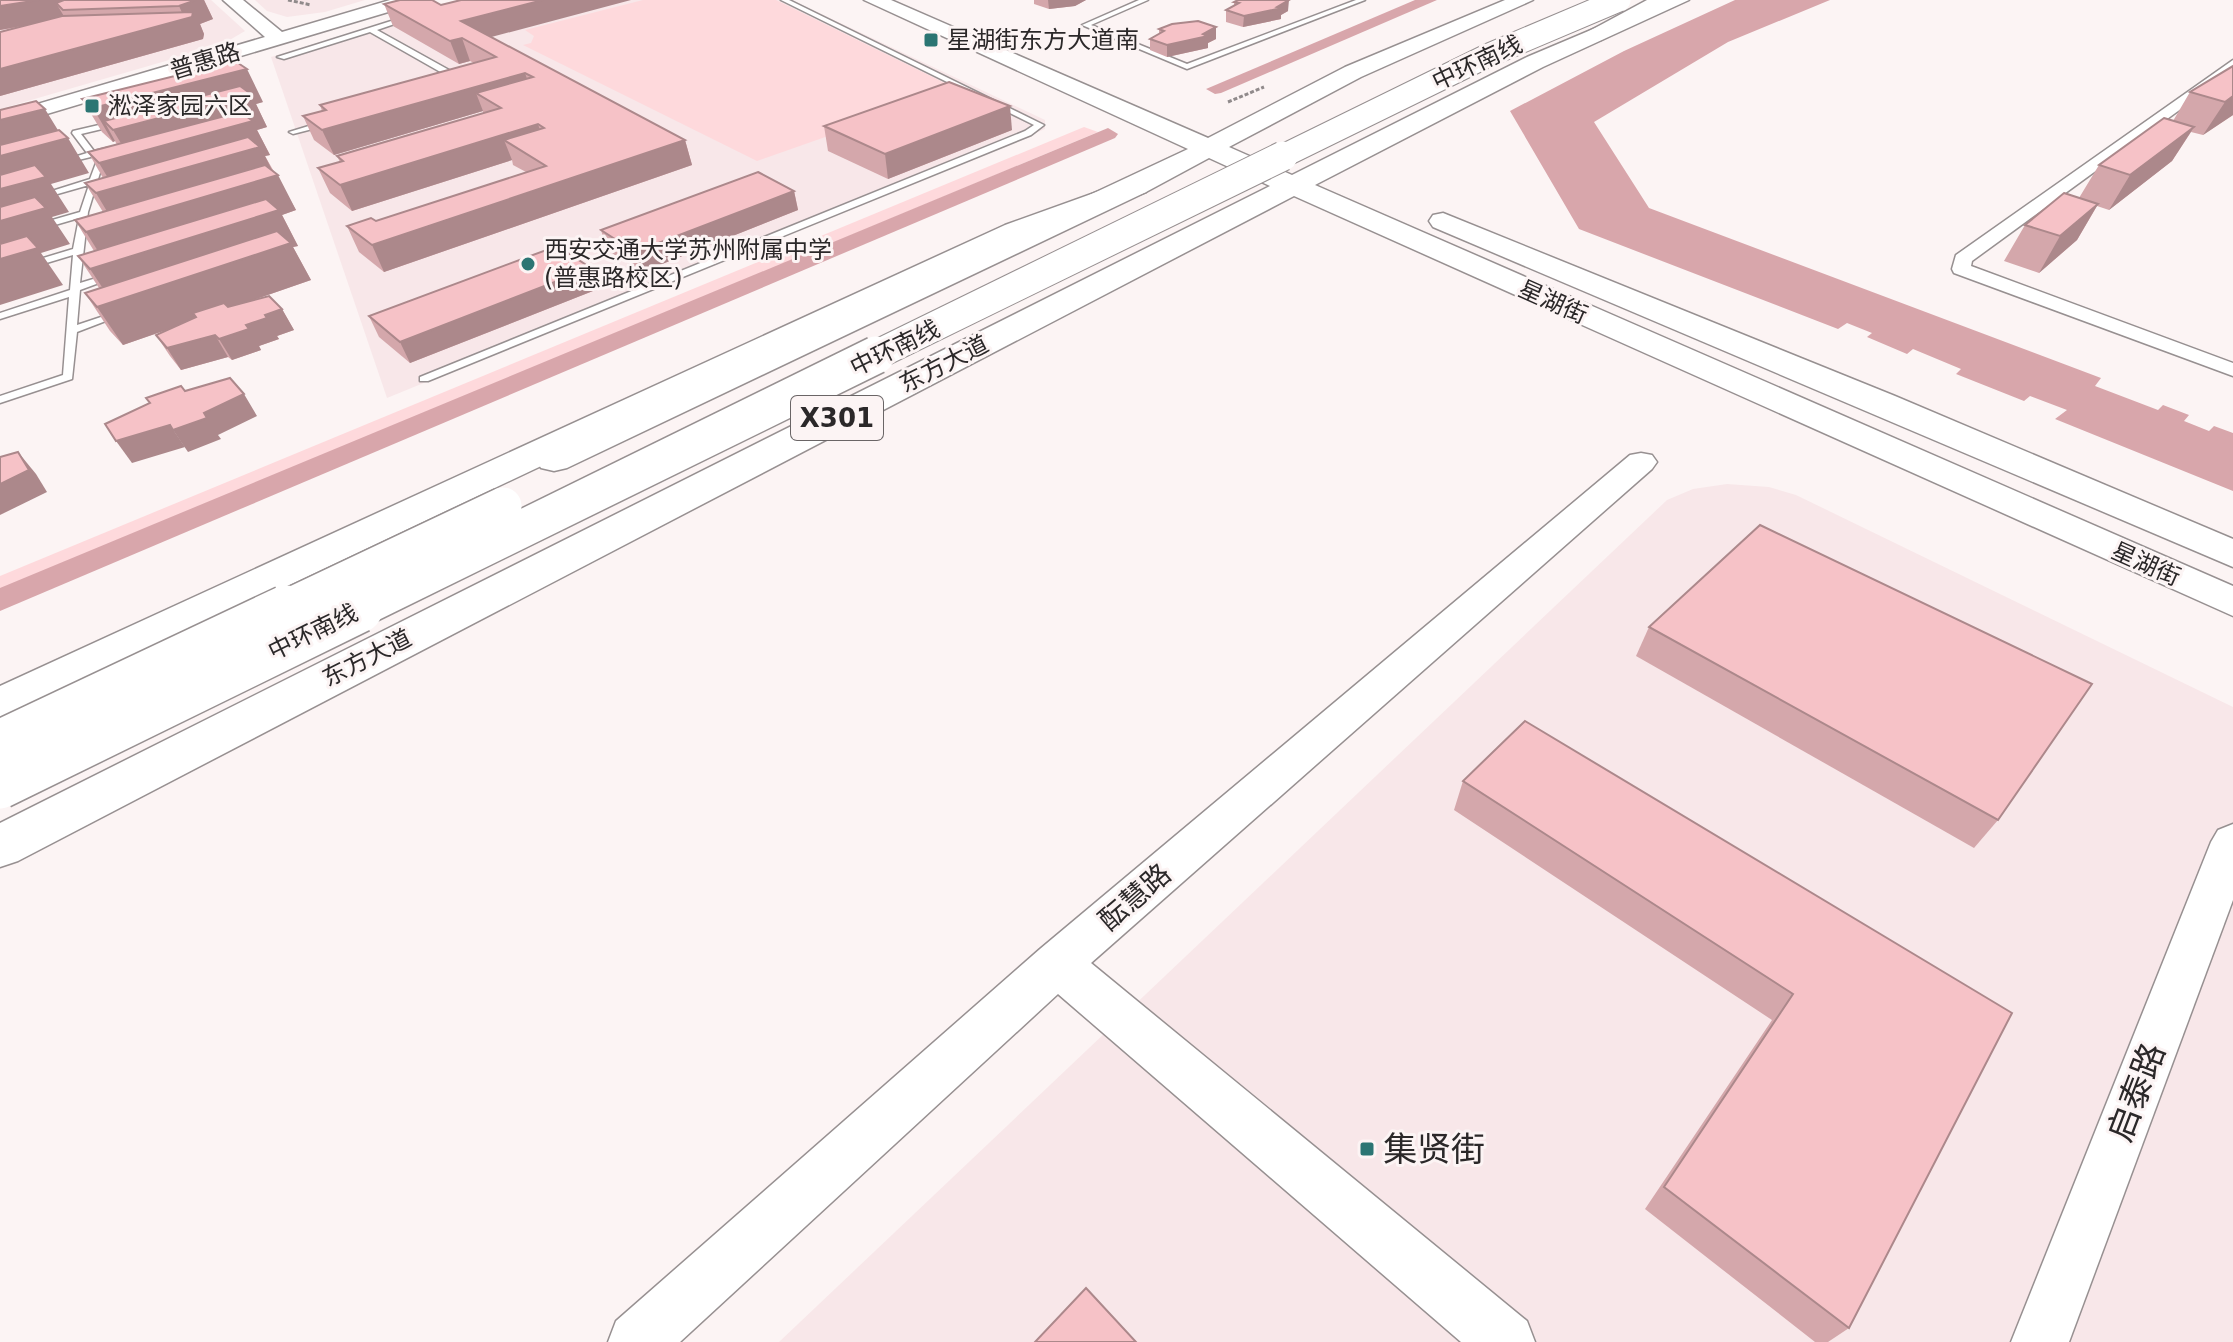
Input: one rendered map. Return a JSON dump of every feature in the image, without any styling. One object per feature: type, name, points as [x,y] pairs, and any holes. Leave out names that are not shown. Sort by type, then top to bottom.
[{"type":"main road","name":"星湖街","points":[[874,0],[1210,129]]},
{"type":"main road","name":"星湖街","points":[[922,0],[1210,129],[1308,179],[2233,602]]},
{"type":"main road","points":[[0,720],[1136,186],[1210,129],[1523,0]]},
{"type":"main road","name":"中环南线","points":[[0,744],[1462,48],[1576,0]]},
{"type":"main road","name":"中环南线","points":[[0,785],[1489,55],[1619,0]]},
{"type":"main road","points":[[1593,35],[1663,0]]},
{"type":"main road","name":"东方大道","points":[[0,846],[1593,35],[1679,0]]},
{"type":"main road","name":"星湖街","points":[[1308,179],[1868,397],[2233,554]]},
{"type":"main road","points":[[0,705],[1015,231],[1136,186]]},
{"type":"street","points":[[232,0],[280,48]]},
{"type":"street","name":"普惠路","points":[[0,122],[280,48],[410,9]]},
{"type":"street","points":[[2233,64],[1963,259],[1961,269],[2233,370]]},
{"type":"street","name":"酝慧路","points":[[637,1342],[1057,964],[1641,462]]},
{"type":"street","name":"启泰路","points":[[2040,1342],[2233,842]]},
{"type":"street","points":[[1057,964],[1506,1342]]},
{"type":"lane","points":[[424,379],[1028,133],[1040,125],[784,0]]},
{"type":"lane","points":[[1145,0],[1085,25],[1187,67],[1362,0]]},
{"type":"lane","points":[[280,48],[371,29],[410,9]]},
{"type":"lane","points":[[371,29],[455,77],[457,81],[446,89]]},
{"type":"lane","points":[[293,132],[339,119]]},
{"type":"lane","points":[[92,154],[76,133],[120,122]]},
{"type":"lane","points":[[46,167],[119,147]]},
{"type":"lane","points":[[0,400],[68,377],[83,215],[104,151]]},
{"type":"lane","points":[[27,200],[108,179]]},
{"type":"lane","points":[[0,238],[98,212]]},
{"type":"lane","points":[[0,274],[92,244]]},
{"type":"lane","points":[[0,316],[132,270]]},
{"type":"lane","points":[[72,330],[131,311]]},
{"type":"shaded area","points":[[0,0],[211,0],[245,31],[221,45],[0,109]]},
{"type":"shaded area","points":[[255,0],[365,0],[325,12],[287,17],[267,11]]},
{"type":"shaded area","name":"西安交通大学苏州附属中学 (普惠路校区)","points":[[460,0],[792,0],[1045,120],[1045,129],[387,398],[271,57]]},
{"type":"shaded area","points":[[643,0],[776,0],[959,90],[757,161],[523,45],[531,43],[534,36],[525,30]]},
{"type":"shaded area","points":[[1735,0],[1830,0],[1728,42],[1594,122],[1649,208],[2101,378],[2095,386],[2158,410],[2163,405],[2189,415],[2184,421],[2209,431],[2214,426],[2233,433],[2233,491],[2055,419],[2067,410],[2030,396],[2024,401],[1956,374],[1961,369],[1913,349],[1907,354],[1867,337],[1872,333],[1847,323],[1838,329],[1579,229],[1510,111],[1624,51]]},
{"type":"shaded area","points":[[1084,127],[1098,132],[0,591],[0,576]]},
{"type":"shaded area","points":[[1727,484],[1769,487],[1796,495],[2233,707],[2233,1342],[779,1342],[1667,500],[1693,489]]},
{"type":"building","points":[[0,0],[39,0],[0,6]]},
{"type":"building","points":[[64,0],[196,0],[179,6],[63,10],[56,3]]},
{"type":"building","points":[[400,0],[432,0],[441,5],[461,0],[543,0],[461,21],[685,140],[372,245],[347,226],[371,218],[376,221],[546,166],[504,140],[544,128],[538,124],[340,185],[318,168],[343,161],[337,156],[501,108],[476,93],[533,77],[525,73],[322,130],[303,116],[326,110],[320,105],[496,57],[462,38],[450,41],[384,4]]},
{"type":"building","points":[[1289,0],[1277,7],[1282,8],[1244,16],[1226,10],[1239,3],[1234,2]]},
{"type":"building","points":[[193,12],[192,17],[0,69],[0,32],[62,16]]},
{"type":"building","points":[[1198,21],[1216,27],[1203,34],[1208,36],[1167,45],[1150,39],[1164,31],[1159,29],[1172,24]]},
{"type":"building","points":[[235,61],[247,69],[93,108],[82,99]]},
{"type":"building","points":[[2233,66],[2233,96],[2225,102],[2190,92]]},
{"type":"building","points":[[949,82],[1010,106],[885,154],[824,126]]},
{"type":"building","points":[[240,86],[251,94],[113,130],[104,121]]},
{"type":"building","points":[[36,101],[45,109],[0,120],[0,110]]},
{"type":"building","points":[[240,112],[253,121],[99,163],[88,152]]},
{"type":"building","points":[[2164,118],[2194,127],[2130,175],[2099,165]]},
{"type":"building","points":[[59,130],[68,138],[0,156],[0,145]]},
{"type":"building","points":[[248,137],[260,147],[96,193],[85,183]]},
{"type":"building","points":[[35,165],[46,177],[0,189],[0,175]]},
{"type":"building","points":[[265,165],[278,175],[86,232],[75,220]]},
{"type":"building","points":[[758,172],[794,191],[635,252],[601,230]]},
{"type":"building","points":[[2064,193],[2098,204],[2060,236],[2025,225]]},
{"type":"building","points":[[35,197],[46,208],[0,221],[0,207]]},
{"type":"building","points":[[266,199],[279,210],[90,269],[78,256]]},
{"type":"building","points":[[277,231],[291,243],[97,307],[85,293]]},
{"type":"building","points":[[27,236],[38,248],[0,259],[0,244]]},
{"type":"building","points":[[557,246],[591,268],[400,342],[369,316]]},
{"type":"building","points":[[269,296],[282,309],[246,325],[249,329],[219,339],[215,335],[167,348],[156,335],[196,317],[193,313],[224,303],[228,307]]},
{"type":"building","points":[[230,378],[244,394],[204,413],[207,418],[173,430],[170,425],[116,441],[105,424],[150,403],[146,398],[181,386],[185,391]]},
{"type":"building","points":[[18,452],[29,470],[0,484],[0,457]]},
{"type":"building","points":[[1760,525],[2092,684],[1998,820],[1649,627]]},
{"type":"building","points":[[1525,721],[2012,1013],[1849,1328],[1664,1187],[1793,994],[1463,781]]},
{"type":"building","points":[[1086,1288],[1136,1342],[1035,1342]]},
{"type":"waterway","points":[[1215,89],[1429,0]]},
{"type":"waterway","points":[[0,600],[1108,134]]},
{"type":"place","name":"星湖街东方大道南","points":[[931,40]]},
{"type":"place","name":"淞泽家园六区","points":[[92,106]]},
{"type":"place","name":"西安交通大学苏州附属中学 (普惠路校区)","points":[[528,264]]},
{"type":"place","name":"集贤街","points":[[1367,1149]]}]
